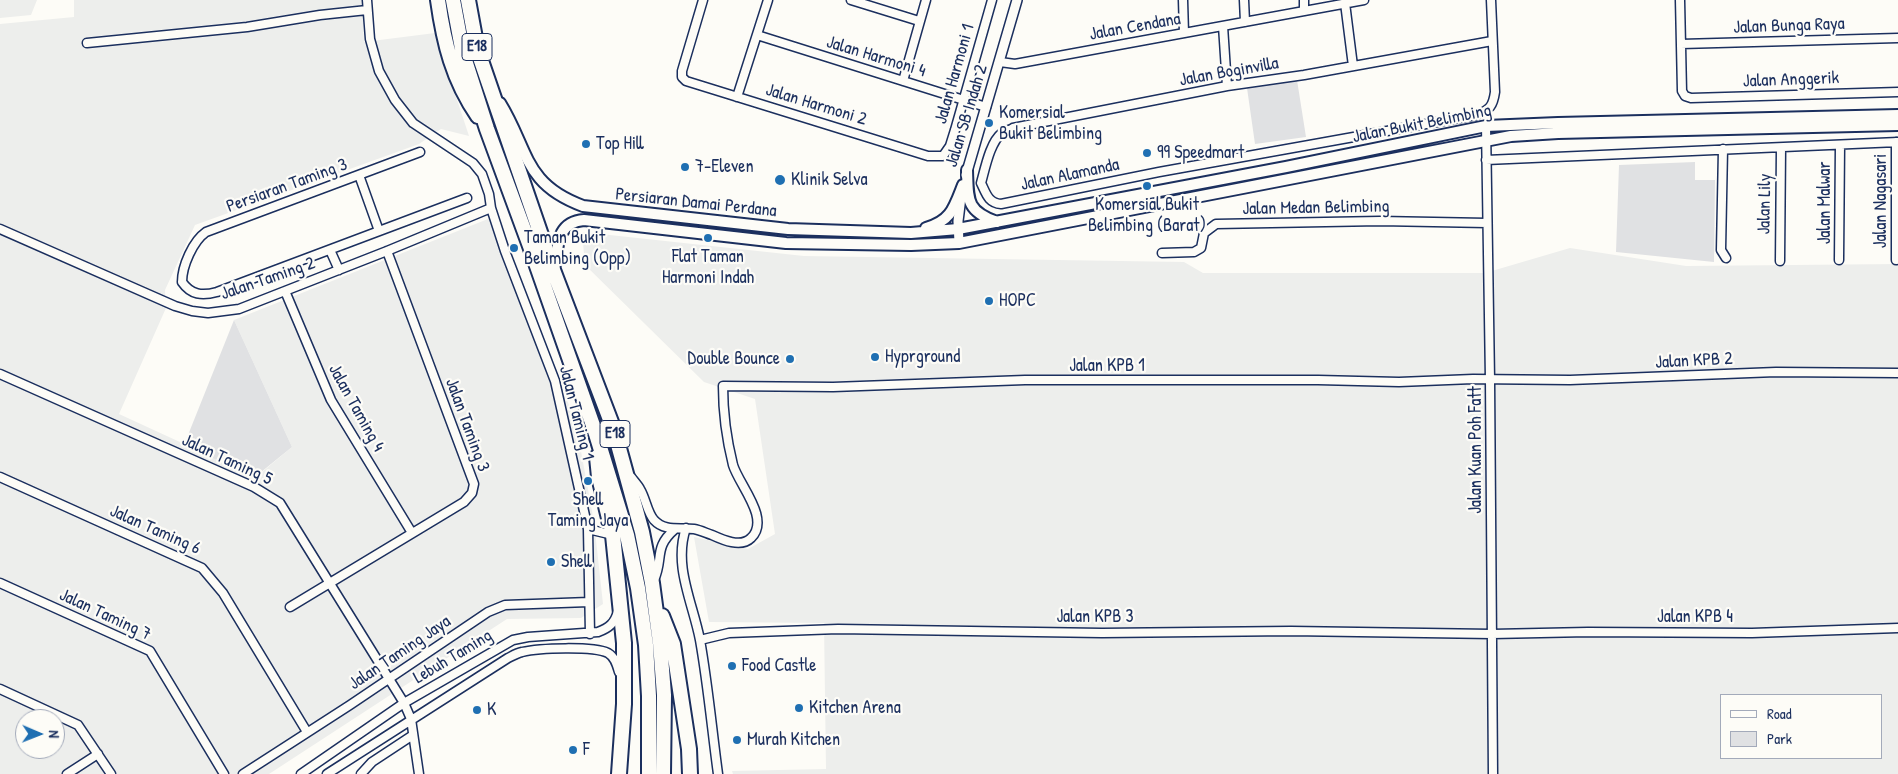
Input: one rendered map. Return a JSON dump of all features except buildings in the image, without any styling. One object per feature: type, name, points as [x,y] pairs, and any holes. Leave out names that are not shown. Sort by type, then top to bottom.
[{"type":"highway","points":[[438,0],[447,47],[455,73],[464,96],[487,129]]},
{"type":"highway","name":"E18","points":[[453,0],[463,54],[487,129],[534,255],[596,434],[627,535],[638,588],[646,645],[650,696],[649,774]]},
{"type":"highway","name":"E18","points":[[468,0],[477,49],[554,270],[614,430],[626,472],[656,604],[664,695],[663,774]]},
{"type":"highway","points":[[596,434],[599,477],[613,535],[624,643],[624,704],[619,774]]},
{"type":"highway","points":[[656,604],[673,644],[690,774]]},
{"type":"main road","name":"Persiaran Damai Perdana","points":[[491,90],[507,116],[530,167],[540,180],[567,200],[583,206],[788,229],[911,232],[958,229]]},
{"type":"main road","name":"Jalan Bukit Belimbing","points":[[958,229],[1286,167],[1486,126],[1898,115]]},
{"type":"main road","name":"Jalan Bukit Belimbing","points":[[959,243],[1511,136],[1558,133],[1898,125]]},
{"type":"main road","points":[[967,170],[968,197],[973,208],[981,216],[996,222]]},
{"type":"main road","points":[[911,232],[936,225],[946,218],[953,210],[963,185]]},
{"type":"main road","name":"Persiaran Damai Perdana","points":[[554,270],[558,243],[563,230],[576,220],[786,243],[911,245],[959,243]]},
{"type":"street","name":"Jalan Taming 1","points":[[367,0],[370,39],[379,70],[395,100],[413,123],[473,163],[482,174],[505,252],[555,381],[588,529],[590,634]]},
{"type":"street","name":"Jalan Harmoni 2","points":[[703,0],[682,71],[682,77],[686,81],[928,156],[943,156]]},
{"type":"street","points":[[737,97],[768,0]]},
{"type":"street","points":[[851,0],[919,21]]},
{"type":"street","points":[[903,81],[926,0]]},
{"type":"street","name":"Jalan Harmoni 1","points":[[943,156],[950,146],[992,0]]},
{"type":"street","name":"Jalan SB Indah 2","points":[[959,243],[959,208],[963,185],[1017,0]]},
{"type":"street","points":[[1183,0],[1184,33]]},
{"type":"street","points":[[1244,0],[1245,22]]},
{"type":"street","points":[[1304,0],[1304,11]]},
{"type":"street","name":"Jalan Cendana","points":[[1000,62],[1015,64],[1364,0]]},
{"type":"street","points":[[1490,0],[1492,41]]},
{"type":"street","points":[[1680,0],[1681,44]]},
{"type":"street","points":[[1345,4],[1352,66]]},
{"type":"street","points":[[87,43],[247,27],[320,15],[367,10]]},
{"type":"street","points":[[1223,26],[1227,86]]},
{"type":"street","name":"Jalan Harmoni 4","points":[[756,35],[986,107]]},
{"type":"street","name":"Jalan Bunga Raya","points":[[1681,44],[1898,38]]},
{"type":"street","name":"Jalan Boginvilla","points":[[988,159],[996,141],[1002,134],[1013,128],[1227,86],[1492,41]]},
{"type":"street","name":"Jalan Alamanda","points":[[988,159],[981,183],[989,200],[996,204],[1001,204],[1178,168],[1476,115],[1487,111],[1493,105],[1495,92],[1492,41]]},
{"type":"street","name":"Jalan Anggerik","points":[[1681,44],[1682,91],[1685,96],[1691,98],[1898,92]]},
{"type":"street","name":"Jalan Kuan Poh Fatt","points":[[1486,126],[1494,774]]},
{"type":"street","points":[[1486,160],[1897,142]]},
{"type":"street","name":"Jalan Nagasari","points":[[1896,260],[1897,142]]},
{"type":"street","name":"Jalan Malwar","points":[[1839,260],[1840,145]]},
{"type":"street","name":"Jalan Lily","points":[[1780,260],[1781,148]]},
{"type":"street","points":[[1723,150],[1722,250],[1726,258]]},
{"type":"street","name":"Persiaran Taming 3","points":[[330,250],[206,295],[193,293],[182,282],[184,268],[200,236],[206,232],[420,152]]},
{"type":"street","points":[[972,155],[988,159]]},
{"type":"street","points":[[359,175],[379,231]]},
{"type":"street","points":[[338,270],[330,250],[467,198]]},
{"type":"street","name":"Jalan Taming 2","points":[[0,229],[174,306],[208,313],[231,310],[285,291],[491,208]]},
{"type":"street","name":"Jalan Medan Belimbing","points":[[1162,253],[1194,252],[1201,248],[1204,233],[1216,224],[1380,221],[1487,223]]},
{"type":"street","name":"Jalan Taming 3","points":[[290,607],[464,502],[472,493],[474,484],[387,251]]},
{"type":"street","name":"Jalan Taming 4","points":[[285,291],[331,400],[412,534]]},
{"type":"street","name":"Jalan KPB 2","points":[[1490,380],[1620,379],[1776,372],[1898,373]]},
{"type":"street","name":"Jalan Taming 5","points":[[0,374],[270,495],[280,503],[404,703],[411,720],[419,774]]},
{"type":"street","name":"Jalan KPB 1","points":[[686,528],[696,529],[734,542],[750,540],[756,532],[757,515],[734,467],[723,404],[723,386],[833,387],[1025,380],[1318,380],[1399,382],[1490,380]]},
{"type":"street","points":[[626,472],[640,489],[655,521],[675,529],[686,528],[682,540],[682,566],[700,640],[718,774]]},
{"type":"street","name":"Jalan Taming 6","points":[[0,477],[202,568],[223,593],[307,732]]},
{"type":"street","points":[[588,529],[613,535]]},
{"type":"street","points":[[652,583],[658,571],[662,544],[675,529]]},
{"type":"street","name":"Jalan Taming 7","points":[[0,583],[150,651],[224,774]]},
{"type":"street","name":"Lebuh Taming","points":[[301,774],[404,703],[512,640],[528,637],[590,634],[608,628],[616,619],[621,599]]},
{"type":"street","name":"Jalan Taming Jaya","points":[[243,774],[488,612],[505,605],[589,602]]},
{"type":"street","name":"Jalan KPB 4","points":[[1492,634],[1752,632],[1898,628]]},
{"type":"street","name":"Jalan KPB 3","points":[[700,640],[729,633],[838,629],[1102,633],[1291,631],[1492,634]]},
{"type":"street","name":"Lebuh Taming","points":[[327,774],[508,658],[529,650],[589,649],[610,654],[617,663],[624,704]]},
{"type":"street","points":[[0,689],[78,725],[111,774]]},
{"type":"street","points":[[362,774],[372,762],[414,735]]},
{"type":"street","points":[[67,774],[98,754]]},
{"type":"shaded area","points":[[0,0],[37,0],[31,15],[0,18]]},
{"type":"shaded area","points":[[74,0],[362,0],[364,42],[435,33],[469,136],[441,129],[419,144],[195,225],[165,290],[166,308],[119,414],[256,477],[292,447],[234,320],[498,215],[576,424],[594,522],[603,604],[581,618],[507,619],[269,774],[0,774],[0,24],[74,17]]},
{"type":"shaded area","points":[[582,232],[804,256],[1184,262],[1203,273],[1485,273],[1570,248],[1686,266],[1898,264],[1898,774],[733,774],[732,771],[826,769],[824,623],[709,622],[694,537],[748,549],[775,534],[755,399],[704,382],[585,265]]},
{"type":"green space","points":[[1297,80],[1306,137],[1255,144],[1247,88]]},
{"type":"green space","points":[[1695,162],[1695,180],[1715,180],[1714,262],[1616,252],[1619,165]]},
{"type":"green space","points":[[234,320],[292,447],[255,477],[184,445]]},
{"type":"place","name":"Komersial Bukit Belimbing","points":[[989,123]]},
{"type":"place","name":"Top Hill","points":[[586,144]]},
{"type":"place","name":"99 Speedmart","points":[[1147,153]]},
{"type":"place","name":"7-Eleven","points":[[685,167]]},
{"type":"place","name":"Klinik Selva","points":[[780,180]]},
{"type":"place","name":"Komersial Bukit Belimbing (Barat)","points":[[1147,186]]},
{"type":"place","name":"Flat Taman Harmoni Indah","points":[[708,238]]},
{"type":"place","name":"Taman Bukit Belimbing (Opp)","points":[[514,248]]},
{"type":"place","name":"HOPC","points":[[989,301]]},
{"type":"place","name":"Hyprground","points":[[875,357]]},
{"type":"place","name":"Double Bounce","points":[[790,359]]},
{"type":"place","name":"Shell Taming Jaya","points":[[588,481]]},
{"type":"place","name":"Shell","points":[[551,562]]},
{"type":"place","name":"Food Castle","points":[[732,666]]},
{"type":"place","name":"Kitchen Arena","points":[[799,708]]},
{"type":"place","name":"K","points":[[477,710]]},
{"type":"place","name":"Murah Kitchen","points":[[737,740]]},
{"type":"place","name":"F","points":[[573,750]]}]
